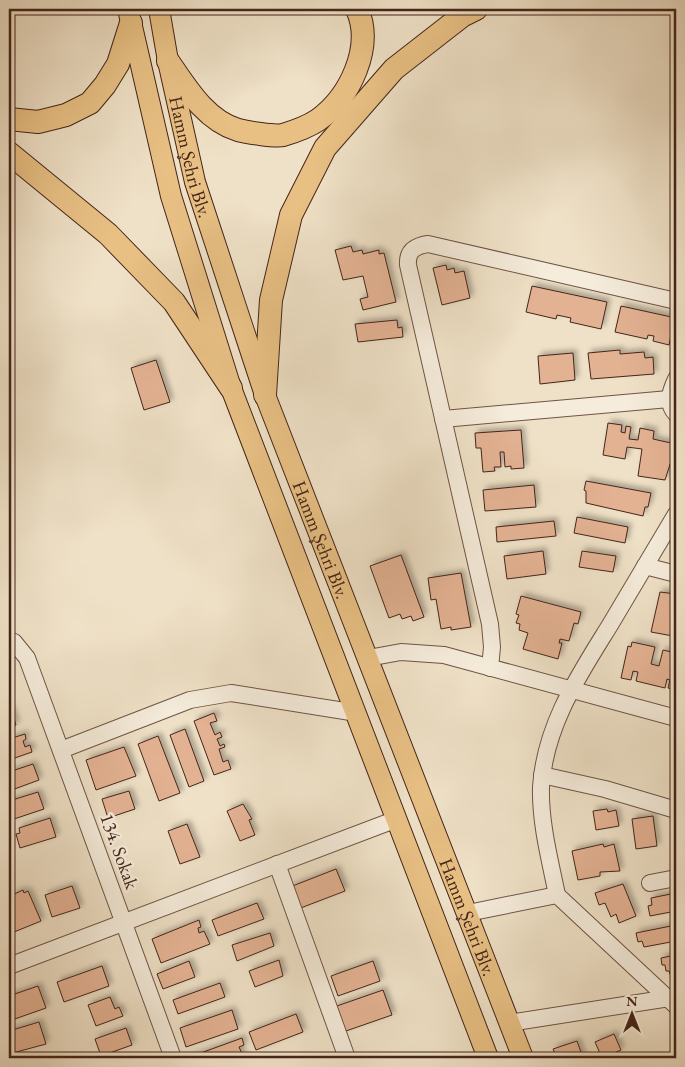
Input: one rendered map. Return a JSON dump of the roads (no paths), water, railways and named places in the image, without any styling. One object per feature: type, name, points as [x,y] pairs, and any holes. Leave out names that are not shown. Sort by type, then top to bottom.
[{"type":"highway","points":[[168,62],[197,102],[216,118],[237,130],[281,136],[318,120],[342,96],[357,68],[362,41],[357,9]]},
{"type":"highway","points":[[265,395],[270,300],[291,215],[325,148],[394,70],[462,16],[476,9]]},
{"type":"highway","points":[[9,119],[38,122],[66,115],[90,103],[105,86],[118,64],[129,16]]},
{"type":"highway","points":[[9,153],[108,234],[174,302],[231,388]]},
{"type":"main road","name":"Hamm Şehri Blv.","points":[[159,9],[168,62],[195,182],[265,395],[523,1058]]},
{"type":"main road","name":"Hamm Şehri Blv.","points":[[129,16],[171,196],[231,388],[488,1058]]},
{"type":"street","points":[[490,668],[492,648],[490,624],[408,265],[410,253],[417,246],[428,244],[676,301]]},
{"type":"street","points":[[443,418],[673,407],[676,379]]},
{"type":"street","points":[[674,1001],[557,895],[542,812],[542,775],[556,720],[571,689],[676,514]]},
{"type":"street","points":[[645,566],[676,574]]},
{"type":"street","name":"134. Sokak","points":[[9,640],[14,642],[27,658],[125,922],[173,1058]]},
{"type":"street","points":[[368,658],[389,653],[428,653],[676,718]]},
{"type":"street","points":[[61,750],[190,700],[231,693],[357,713]]},
{"type":"street","points":[[542,775],[605,789],[676,810]]},
{"type":"street","points":[[9,966],[397,819]]},
{"type":"street","points":[[277,864],[347,1058]]},
{"type":"street","points":[[650,883],[676,878]]},
{"type":"street","points":[[468,913],[557,895]]},
{"type":"street","points":[[510,1023],[674,1001]]}]
